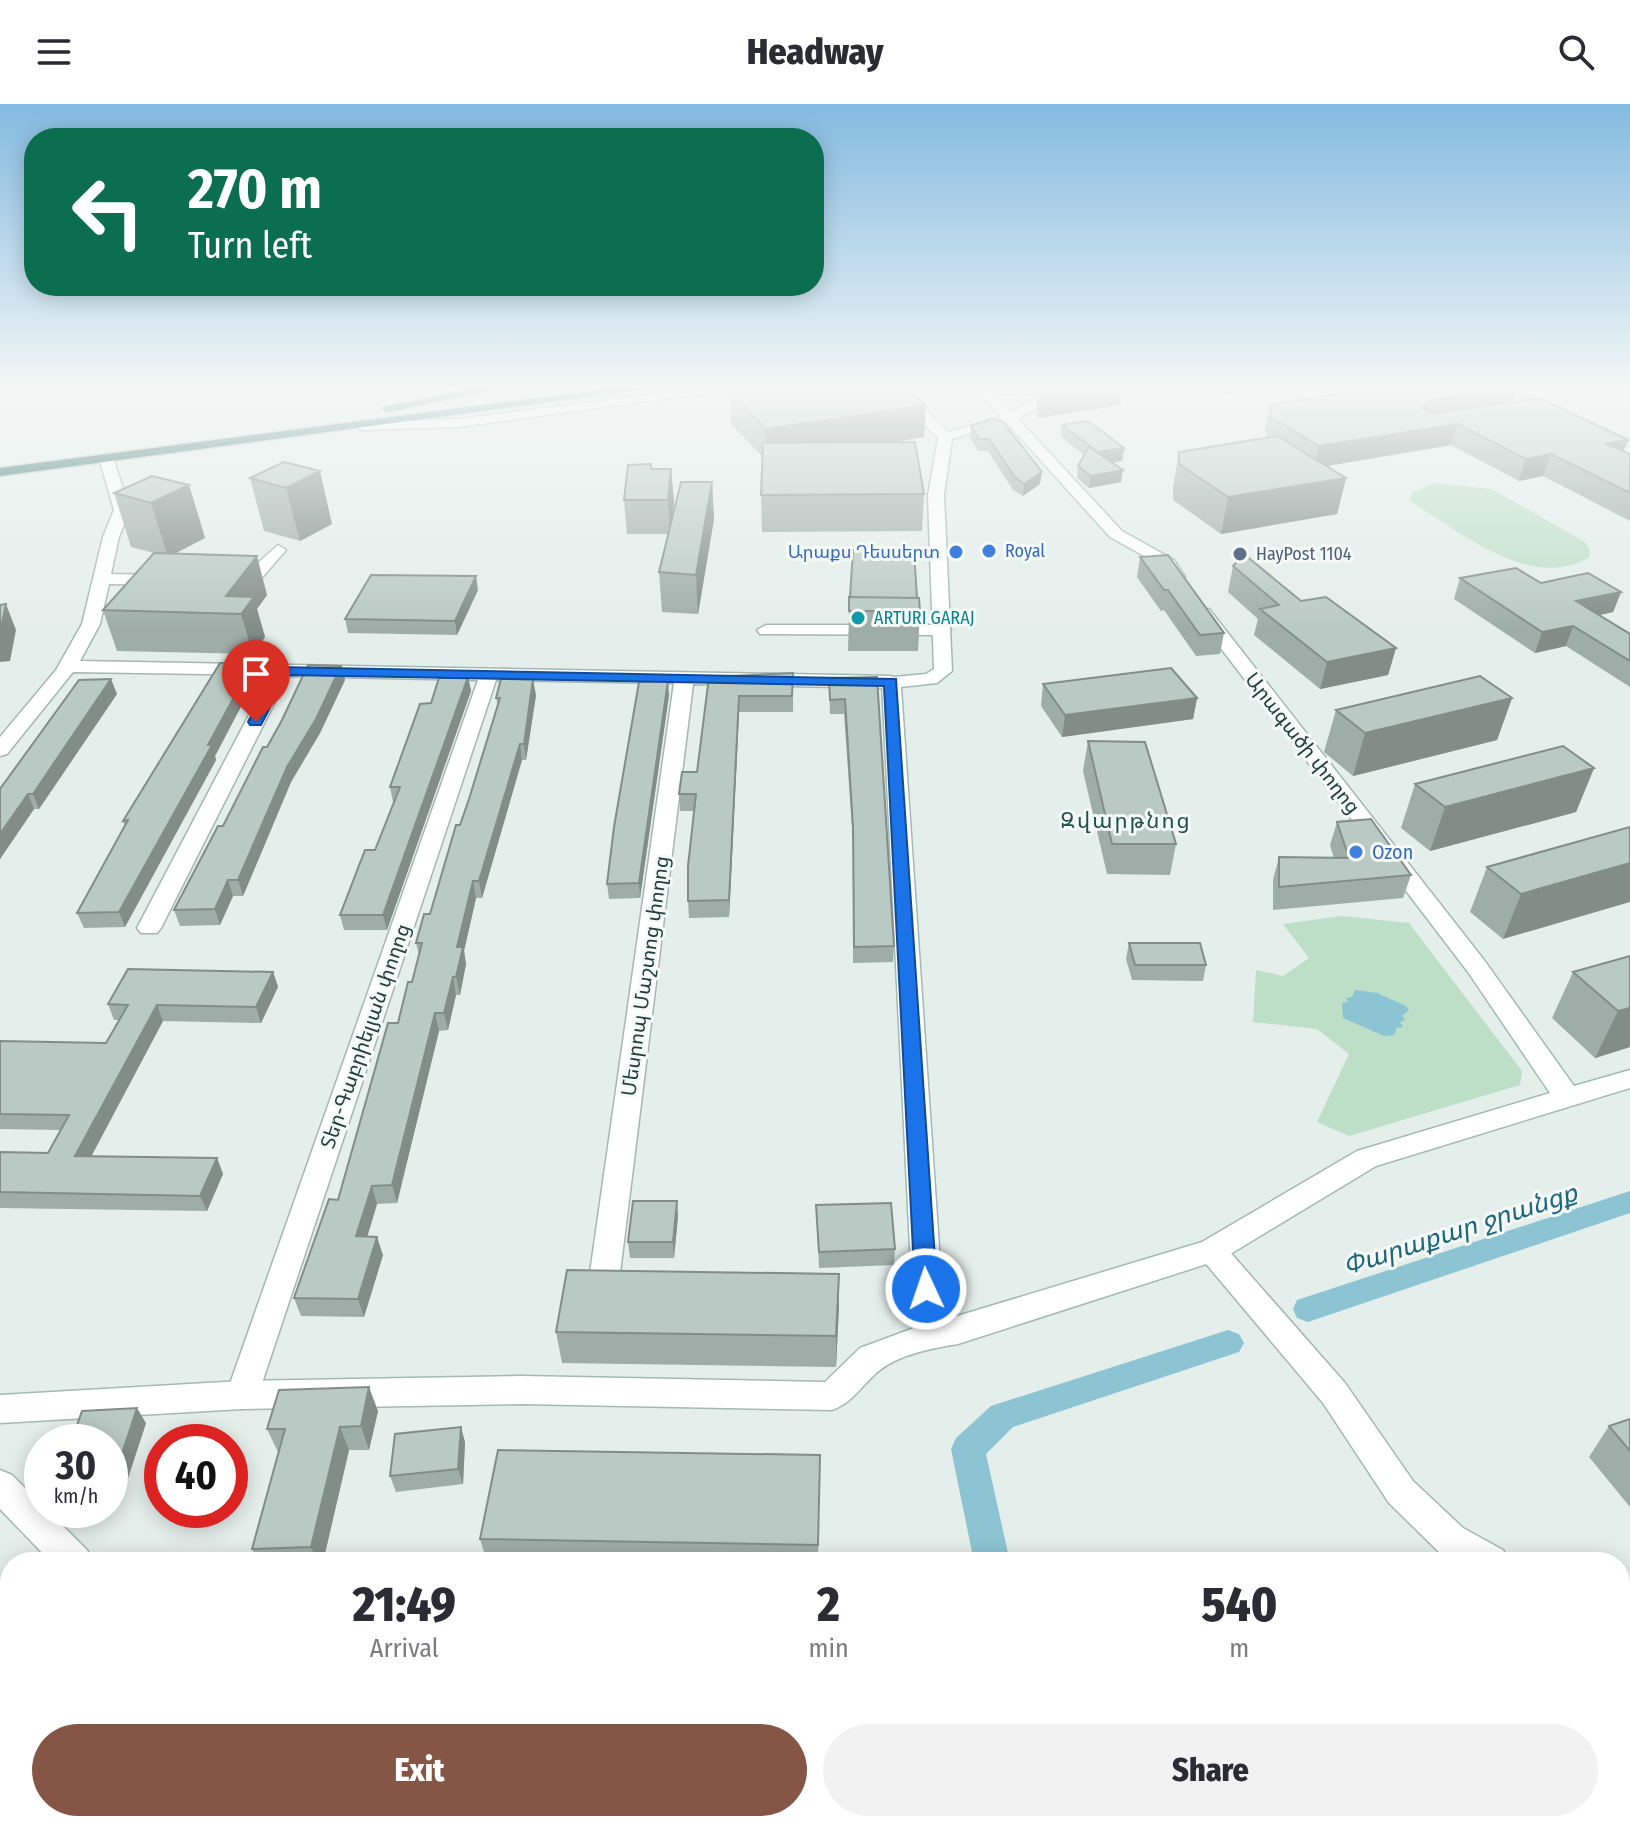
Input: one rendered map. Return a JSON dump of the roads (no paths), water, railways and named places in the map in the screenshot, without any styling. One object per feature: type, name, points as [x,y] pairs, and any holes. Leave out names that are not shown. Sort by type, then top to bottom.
[{"type":"highway","points":[[0,472],[33,468]]},
{"type":"street","points":[[0,750],[66,666],[91,624],[113,525],[122,510],[109,468]]},
{"type":"street","points":[[66,666],[684,680],[891,682],[930,679],[943,671],[936,495],[940,468]]},
{"type":"street","name":"Արագածի փողոց","points":[[1056,468],[1116,534],[1168,563],[1211,625],[1476,966],[1567,1097]]},
{"type":"street","points":[[212,580],[254,576],[278,550]]},
{"type":"street","points":[[101,579],[187,580]]},
{"type":"street","points":[[766,630],[942,630]]},
{"type":"street","points":[[149,928],[282,670]]},
{"type":"street","name":"Տեր-Գաբրիելյան փողոց","points":[[242,1395],[488,676]]},
{"type":"street","name":"Մեսրոպ Մաշտոց փողոց","points":[[605,1273],[684,680]]},
{"type":"street","points":[[891,682],[930,1335]]},
{"type":"street","points":[[0,1409],[242,1395],[522,1390],[832,1396],[871,1358],[930,1335],[958,1331],[1212,1251],[1367,1158],[1630,1079]]},
{"type":"street","points":[[1212,1251],[1334,1393],[1401,1492],[1451,1540],[1473,1552]]},
{"type":"street","points":[[0,1486],[65,1552]]},
{"type":"water","points":[[1355,990],[1377,993],[1406,1006],[1409,1010],[1402,1016],[1405,1020],[1400,1022],[1403,1027],[1396,1028],[1395,1035],[1384,1036],[1343,1018],[1342,1003],[1348,1002],[1346,998],[1352,997]]},
{"type":"waterway","name":"Փարաքար ջրանցք","points":[[1308,1309],[1630,1202]]},
{"type":"waterway","name":"Փարաքար ջրանցք","points":[[990,1552],[968,1449],[1002,1416],[1228,1343]]},
{"type":"place","name":"Royal","points":[[989,551]]},
{"type":"place","name":"Արաքս Դեսսերտ","points":[[956,552]]},
{"type":"place","name":"HayPost 1104","points":[[1240,554]]},
{"type":"place","name":"ARTURI GARAJ","points":[[858,618]]},
{"type":"place","name":"Ozon","points":[[1356,852]]},
{"type":"district","name":"Զվարթնոց","points":[[1126,820]]}]
